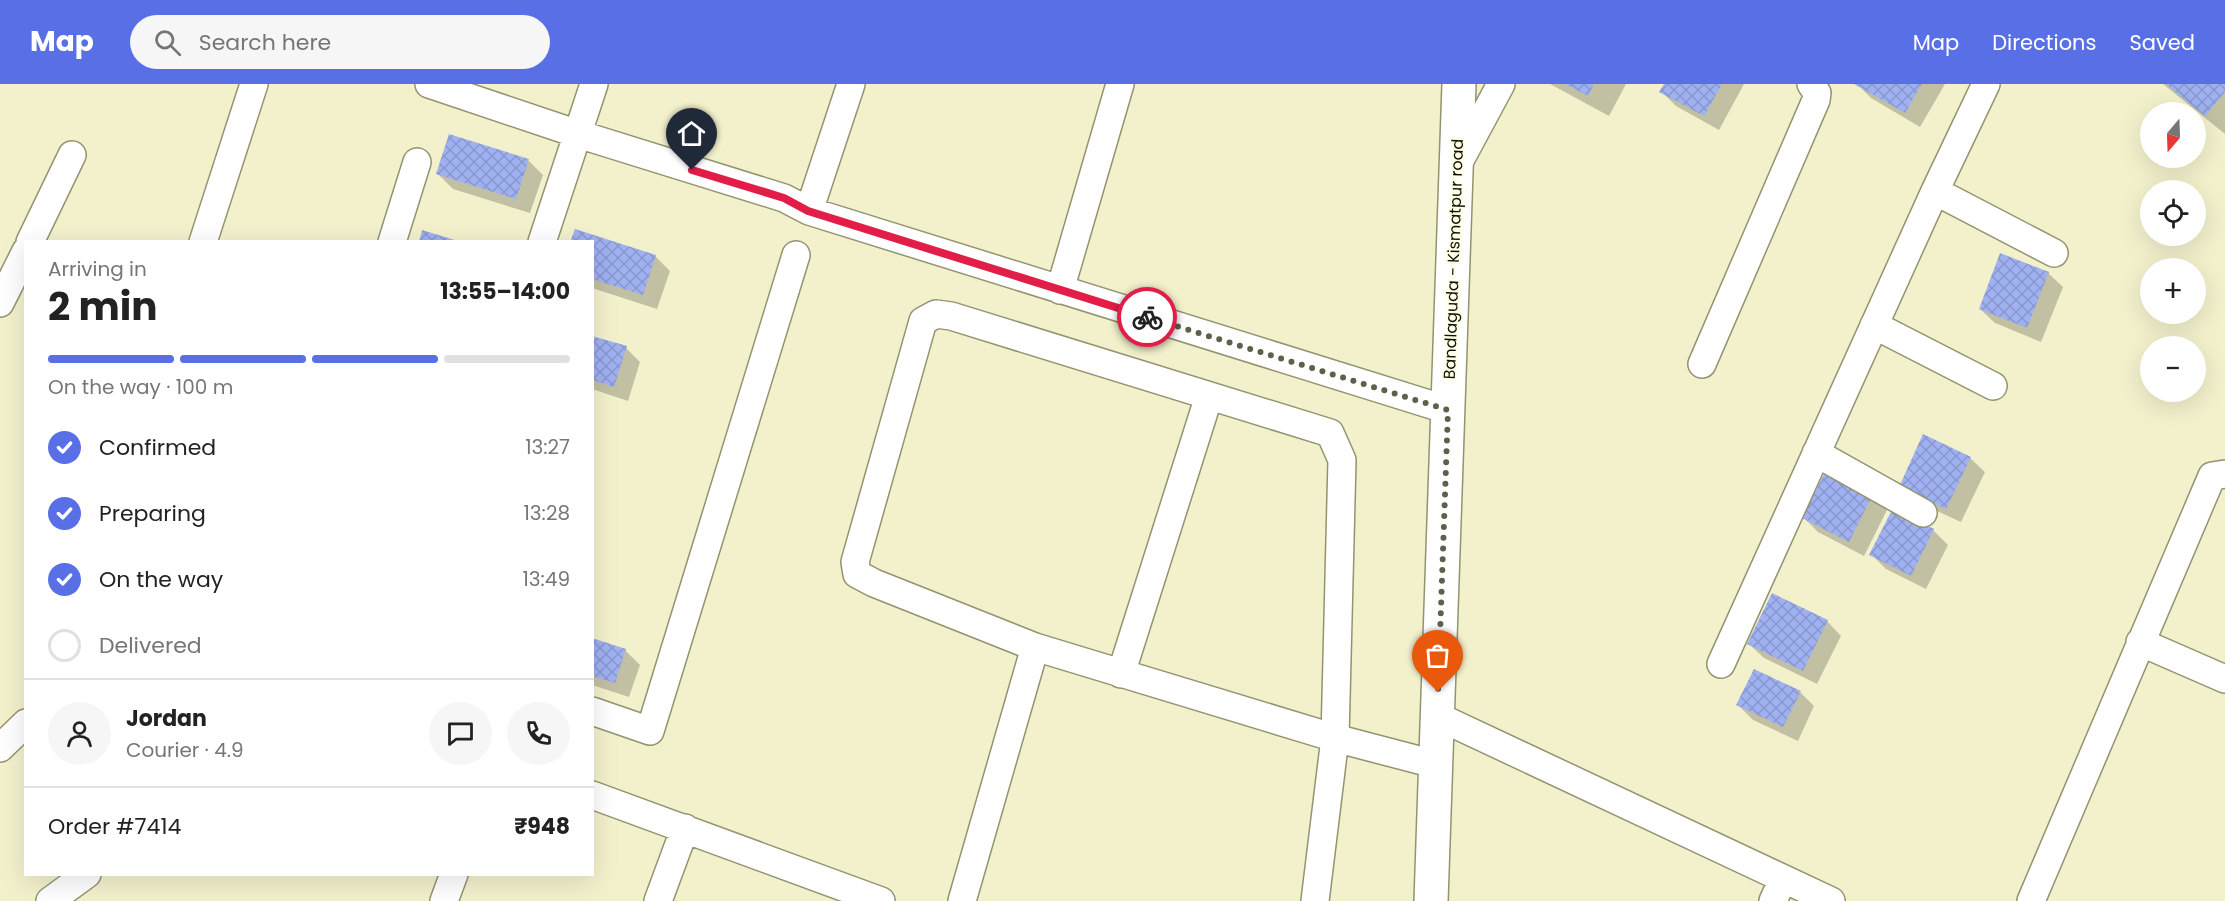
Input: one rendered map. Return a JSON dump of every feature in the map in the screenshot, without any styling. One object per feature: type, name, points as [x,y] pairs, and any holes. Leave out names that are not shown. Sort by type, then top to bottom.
[{"type":"street","points":[[204,240],[254,84]]},
{"type":"street","points":[[429,84],[578,134],[784,198],[808,211],[1448,410]]},
{"type":"street","points":[[543,240],[594,84]]},
{"type":"street","points":[[808,211],[851,84]]},
{"type":"street","points":[[1060,290],[1120,84]]},
{"type":"street","name":"Bandlaguda - Kismatpur road","points":[[1431,901],[1438,765],[1437,716],[1459,84]]},
{"type":"street","points":[[1458,164],[1501,84]]},
{"type":"street","points":[[1702,364],[1816,100],[1817,93],[1811,84]]},
{"type":"street","points":[[1721,664],[1935,191],[1986,84]]},
{"type":"street","points":[[31,240],[72,155]]},
{"type":"street","points":[[393,240],[417,162]]},
{"type":"street","points":[[1935,191],[2054,253]]},
{"type":"street","points":[[0,303],[24,255]]},
{"type":"street","points":[[594,712],[650,731],[796,255]]},
{"type":"street","points":[[1315,901],[1335,738],[1342,460],[1330,433],[951,316],[936,314],[922,321],[855,562],[857,574],[874,583],[1035,647],[1335,738],[1438,765]]},
{"type":"street","points":[[1874,325],[1993,386]]},
{"type":"street","points":[[1121,674],[1209,396]]},
{"type":"street","points":[[1816,453],[1923,513]]},
{"type":"street","points":[[2031,901],[2212,476],[2225,474]]},
{"type":"street","points":[[2140,642],[2225,679]]},
{"type":"street","points":[[962,901],[1035,647]]},
{"type":"street","points":[[1437,716],[1778,890],[1831,901]]},
{"type":"street","points":[[0,748],[24,725]]},
{"type":"street","points":[[594,796],[881,901]]},
{"type":"street","points":[[658,901],[685,828]]},
{"type":"street","points":[[50,901],[84,876]]},
{"type":"street","points":[[444,901],[453,876]]},
{"type":"building","points":[[1565,84],[1594,84],[1588,96]]},
{"type":"building","points":[[1664,84],[1722,84],[1704,116],[1659,92]]},
{"type":"building","points":[[1854,84],[1922,84],[1905,113]]},
{"type":"building","points":[[2166,84],[2225,84],[2225,92],[2206,115],[2206,102],[2188,102]]},
{"type":"building","points":[[449,134],[529,159],[516,199],[436,174]]},
{"type":"building","points":[[575,229],[656,255],[643,295],[594,280],[594,240],[571,240]]},
{"type":"building","points":[[422,230],[455,240],[420,240]]},
{"type":"building","points":[[2000,253],[2049,272],[2027,328],[1979,309]]},
{"type":"building","points":[[594,337],[627,346],[614,387],[594,381]]},
{"type":"building","points":[[1923,434],[1971,457],[1946,509],[1899,487]]},
{"type":"building","points":[[1827,468],[1874,492],[1849,542],[1802,518]]},
{"type":"building","points":[[1893,508],[1934,529],[1911,576],[1869,555]]},
{"type":"building","points":[[1772,593],[1828,620],[1803,671],[1747,644]]},
{"type":"building","points":[[594,639],[626,649],[615,683],[594,677]]},
{"type":"building","points":[[1754,669],[1801,691],[1783,727],[1736,705]]},
{"type":"way so far","points":[[1147,317],[1448,410],[1438,692]]},
{"type":"route","points":[[692,170],[784,198],[808,211],[1147,317]]}]
